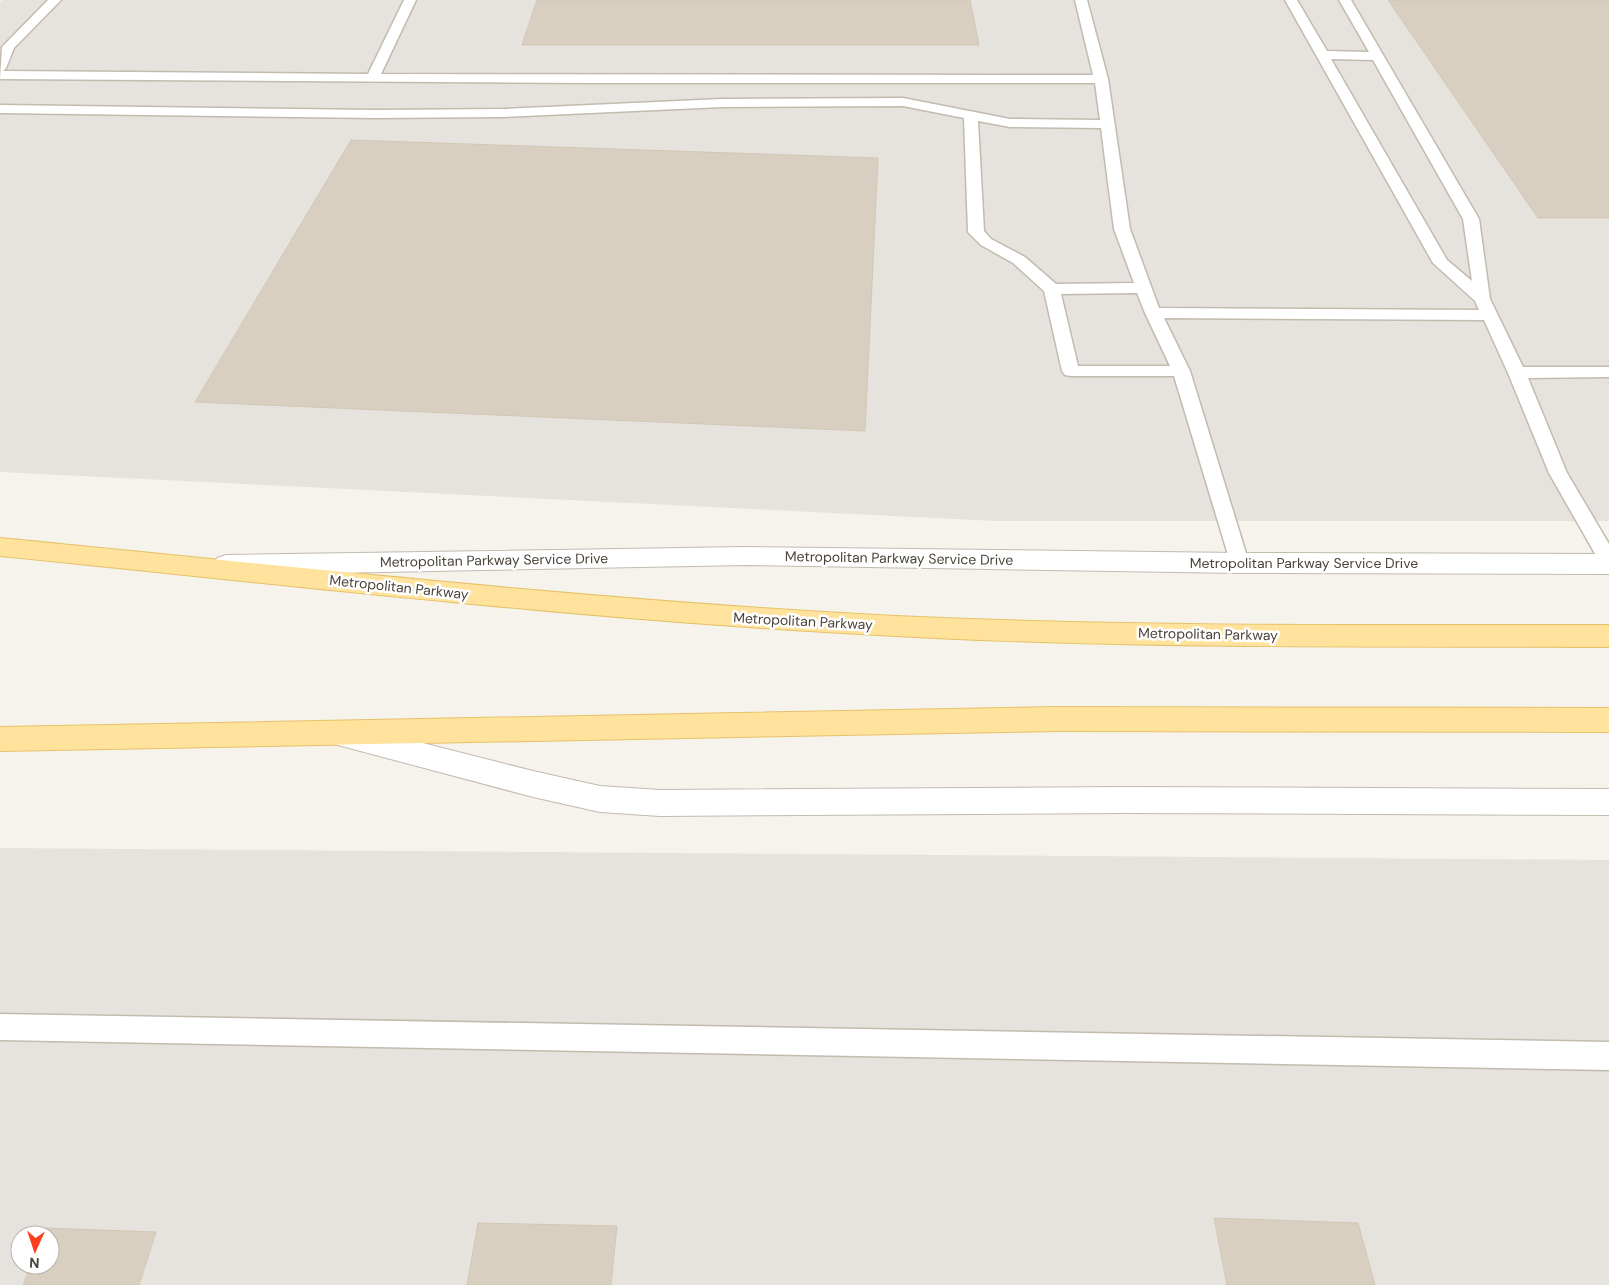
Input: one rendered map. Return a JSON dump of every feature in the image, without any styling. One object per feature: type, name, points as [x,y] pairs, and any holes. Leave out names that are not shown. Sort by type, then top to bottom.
[{"type":"main road","name":"Metropolitan Parkway","points":[[0,547],[480,596],[727,616],[900,626],[1159,634],[1609,636]]},
{"type":"main road","points":[[0,739],[1049,719],[1609,720]]},
{"type":"street","name":"Metropolitan Parkway Service Drive","points":[[189,566],[746,556],[1239,563],[1609,563]]},
{"type":"street","points":[[335,732],[533,784],[600,799],[660,803],[1112,800],[1609,802]]},
{"type":"lane","points":[[0,68],[8,47],[55,0]]},
{"type":"lane","points":[[374,77],[410,0]]},
{"type":"lane","points":[[1080,0],[1101,79],[1122,229],[1153,313],[1180,371],[1239,563]]},
{"type":"lane","points":[[1291,0],[1441,263],[1482,299]]},
{"type":"lane","points":[[1345,0],[1472,219],[1482,299],[1517,373],[1558,473],[1609,563]]},
{"type":"lane","points":[[1323,55],[1377,56]]},
{"type":"lane","points":[[0,75],[1101,79]]},
{"type":"lane","points":[[0,109],[375,114],[503,113],[722,103],[903,102],[1010,123],[1108,124]]},
{"type":"lane","points":[[971,116],[976,232],[986,242],[1019,260],[1052,289],[1072,371],[1180,371]]},
{"type":"lane","points":[[1052,289],[1144,288]]},
{"type":"lane","points":[[1153,313],[1489,315]]},
{"type":"lane","points":[[1517,373],[1609,372]]},
{"type":"lane","points":[[0,1027],[1609,1056]]},
{"type":"shaded area","points":[[2,0],[1609,0],[1609,521],[995,521],[0,472],[0,2]]},
{"type":"shaded area","points":[[0,848],[1609,860],[1609,1285],[0,1285]]},
{"type":"building","points":[[537,0],[970,0],[979,45],[522,45]]},
{"type":"building","points":[[1388,0],[1609,0],[1609,218],[1538,218]]},
{"type":"building","points":[[351,140],[878,158],[865,431],[195,402]]},
{"type":"building","points":[[1214,1218],[1358,1223],[1375,1285],[1227,1285]]},
{"type":"building","points":[[478,1223],[617,1226],[611,1285],[467,1285]]},
{"type":"building","points":[[60,1229],[156,1232],[139,1285],[23,1285],[27,1275],[60,1275]]}]
